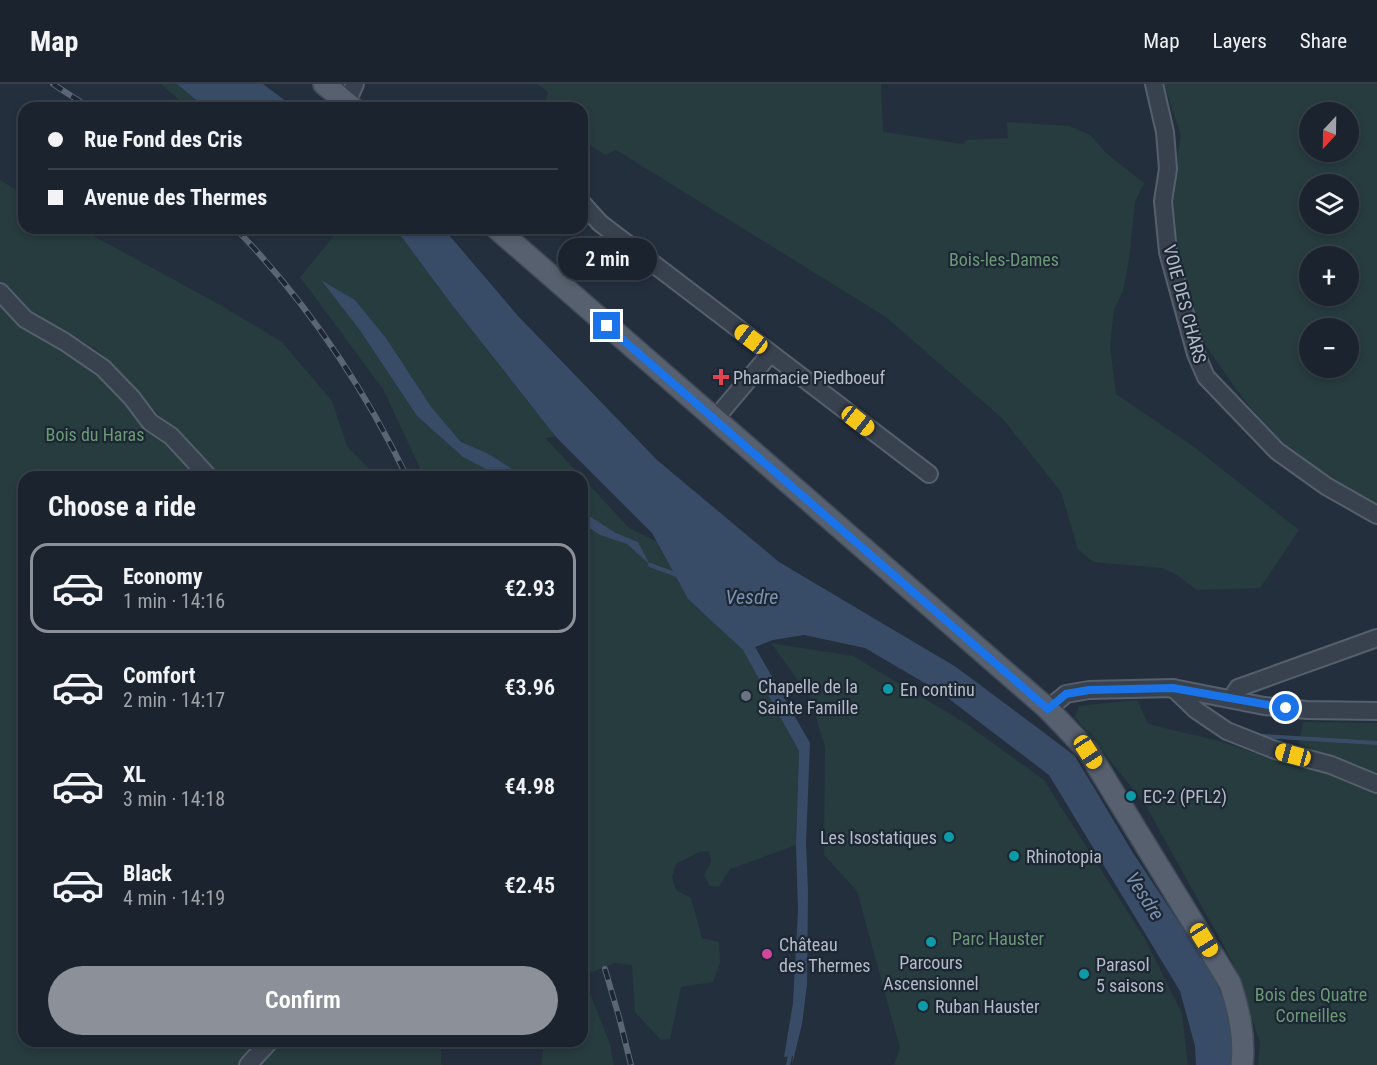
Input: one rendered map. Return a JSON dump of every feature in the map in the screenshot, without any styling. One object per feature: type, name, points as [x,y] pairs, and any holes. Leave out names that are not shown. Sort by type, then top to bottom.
[{"type":"main road","points":[[324,84],[352,98]]},
{"type":"main road","points":[[333,84],[352,98]]},
{"type":"main road","points":[[503,234],[1048,709],[1088,752],[1230,983],[1240,1015],[1244,1046],[1242,1065]]},
{"type":"street","name":"VOIE DES CHARS","points":[[1154,84],[1161,109],[1168,169],[1163,201],[1168,252],[1196,354],[1206,377],[1277,451],[1326,486],[1377,514]]},
{"type":"street","points":[[588,210],[600,223],[929,474]]},
{"type":"street","points":[[0,292],[25,319],[65,342],[103,368],[132,398],[150,422],[171,436],[203,471]]},
{"type":"street","points":[[715,419],[770,354]]},
{"type":"street","points":[[1231,699],[1238,688],[1377,638]]},
{"type":"street","points":[[1048,709],[1066,694],[1077,692],[1173,688],[1264,706],[1307,710],[1377,711]]},
{"type":"street","points":[[1173,688],[1196,710],[1227,731],[1275,750],[1331,765],[1377,784]]},
{"type":"street","points":[[248,1065],[264,1047]]},
{"type":"green space","points":[[161,84],[177,84],[199,102],[181,102]]},
{"type":"green space","name":"Bois-les-Dames","points":[[537,84],[881,84],[883,132],[964,144],[966,140],[1008,138],[1007,122],[1069,126],[1090,135],[1106,153],[1144,183],[1135,202],[1123,291],[1114,310],[1110,346],[1116,394],[1194,447],[1299,530],[1260,588],[1197,590],[1177,575],[1162,568],[1093,562],[1078,549],[1061,492],[1003,419],[886,317],[616,150],[605,155],[588,144],[588,102],[546,102],[548,92]]},
{"type":"green space","points":[[1164,84],[1377,84],[1377,505],[1299,457],[1266,427],[1236,389],[1198,334],[1168,206],[1181,136]]},
{"type":"green space","points":[[0,180],[18,191],[18,234],[90,234],[222,306],[282,342],[332,401],[347,446],[371,471],[212,471],[97,350],[32,312],[0,282]]},
{"type":"green space","points":[[336,234],[399,234],[556,437],[545,438],[576,471],[516,471],[487,453],[461,442],[432,408],[386,338],[355,300],[322,281],[359,329],[417,416],[463,457],[490,471],[421,471],[383,389],[300,277]]},
{"type":"green space","name":"Bois du Haras","points":[[0,305],[20,325],[100,374],[125,401],[134,415],[195,471],[18,471],[18,1047],[260,1047],[244,1065],[0,1065]]},
{"type":"green space","points":[[588,484],[629,528],[656,541],[688,599],[743,650],[799,751],[796,845],[730,869],[719,887],[710,886],[704,875],[711,862],[709,851],[699,852],[676,864],[672,877],[676,890],[691,898],[702,938],[719,942],[720,963],[713,982],[681,987],[670,1039],[661,1040],[635,1012],[632,965],[614,963],[588,974],[588,527],[600,535],[627,544],[648,563],[638,542],[614,532],[588,515]]},
{"type":"green space","name":"Parc Hauster","points":[[771,643],[853,656],[965,723],[1044,780],[1145,939],[1182,1014],[1188,1065],[894,1065],[900,1048],[857,891],[824,855],[825,747],[810,697]]},
{"type":"green space","name":"Bois des Quatre Corneilles","points":[[1137,700],[1148,724],[1223,742],[1265,757],[1295,763],[1303,722],[1377,723],[1377,1065],[1258,1065],[1260,1042],[1233,963],[1145,804],[1075,717],[1079,706]]},
{"type":"green space","points":[[588,989],[610,1044],[614,1065],[541,1065],[542,1047],[588,1047]]},
{"type":"green space","points":[[272,1047],[441,1047],[441,1065],[256,1065]]},
{"type":"water","points":[[177,84],[263,84],[287,102],[199,102]]},
{"type":"water","name":"Vesdre","points":[[399,234],[448,234],[518,316],[657,460],[779,562],[956,667],[1075,756],[1133,853],[1213,974],[1232,1021],[1232,1065],[1196,1065],[1195,1046],[1180,991],[1049,775],[940,692],[865,648],[804,635],[773,640],[755,647],[810,743],[806,843],[807,984],[802,1024],[792,1065],[793,1056],[784,1057],[793,1003],[798,911],[796,845],[799,751],[743,650],[688,599],[652,533],[556,437]]},
{"type":"water","points":[[321,280],[355,300],[386,338],[432,408],[461,442],[487,453],[516,471],[490,471],[463,457],[417,416],[359,329]]},
{"type":"water","points":[[588,515],[614,532],[638,542],[650,565],[627,544],[600,535],[588,527]]},
{"type":"waterway","points":[[650,565],[677,575]]},
{"type":"waterway","points":[[1262,736],[1377,743]]},
{"type":"waterway","points":[[788,1065],[791,1052]]},
{"type":"railway","points":[[53,84],[81,102]]},
{"type":"railway","points":[[241,234],[286,285],[331,346],[372,410],[404,471]]},
{"type":"railway","points":[[605,969],[631,1065]]},
{"type":"place","name":"Pharmacie Piedboeuf","points":[[721,377]]},
{"type":"place","name":"En continu","points":[[888,689]]},
{"type":"place","name":"Chapelle de la Sainte Famille","points":[[746,696]]},
{"type":"place","name":"EC-2 (PFL2)","points":[[1131,796]]},
{"type":"place","name":"Les Isostatiques","points":[[949,837]]},
{"type":"place","name":"Rhinotopia","points":[[1014,856]]},
{"type":"place","name":"Parcours Ascensionnel","points":[[931,942]]},
{"type":"place","name":"Château des Thermes","points":[[767,954]]},
{"type":"place","name":"Parasol 5 saisons","points":[[1084,974]]},
{"type":"place","name":"Ruban Hauster","points":[[923,1006]]},
{"type":"route","points":[[607,326],[1048,709],[1066,694],[1089,690],[1173,688],[1264,706],[1286,708]]}]
